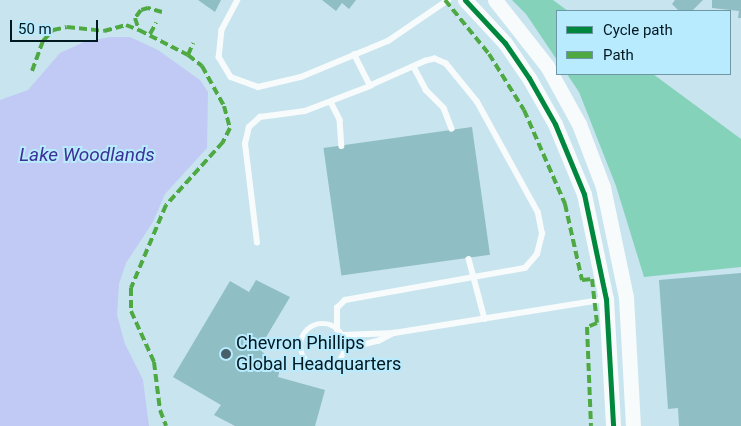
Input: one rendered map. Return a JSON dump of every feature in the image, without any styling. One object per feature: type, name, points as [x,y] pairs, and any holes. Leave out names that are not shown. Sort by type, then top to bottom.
[{"type":"street","points":[[465,0],[505,43],[555,124],[584,194],[606,299],[613,426]]},
{"type":"street","points":[[495,0],[547,66],[579,124],[603,187],[626,298],[633,426]]},
{"type":"street","points":[[606,299],[626,298]]},
{"type":"lane","points":[[238,0],[222,30],[219,50],[225,70],[241,83],[258,87],[275,85],[388,41],[448,0]]},
{"type":"lane","points":[[354,55],[370,86]]},
{"type":"lane","points":[[257,243],[245,144],[249,127],[260,117],[306,110],[331,102],[435,59],[446,64],[477,102],[538,213],[542,234],[537,254],[525,268],[344,300],[337,308],[337,330]]},
{"type":"lane","points":[[414,67],[426,90],[444,108],[452,129]]},
{"type":"lane","points":[[331,102],[340,120],[342,146]]},
{"type":"lane","points":[[469,259],[485,319]]},
{"type":"lane","points":[[342,335],[394,334],[606,299]]},
{"type":"lane","points":[[324,324],[337,330],[342,335],[345,349],[339,362],[326,368],[312,365],[303,354],[302,340],[311,329],[324,324]]},
{"type":"lane","points":[[345,349],[378,341],[394,334]]},
{"type":"green space","points":[[512,0],[553,0],[567,10],[556,10],[556,59],[526,14]]},
{"type":"green space","points":[[568,75],[654,75],[741,139],[741,267],[644,277],[616,186],[579,92]]},
{"type":"water","name":"Lake Woodlands","points":[[110,37],[130,37],[158,50],[200,80],[208,92],[207,148],[165,194],[153,222],[126,263],[119,284],[117,315],[125,344],[143,380],[149,426],[0,426],[0,100],[28,90],[60,53],[84,42]]},
{"type":"building","points":[[198,0],[221,0],[215,12]]},
{"type":"building","points":[[322,0],[356,0],[349,9],[342,3],[336,11]]},
{"type":"building","points":[[675,0],[703,0],[693,10],[678,10],[672,4]]},
{"type":"building","points":[[712,0],[741,0],[741,18],[738,18],[739,11],[712,8]]},
{"type":"building","points":[[472,127],[490,255],[341,276],[323,148]]},
{"type":"building","points":[[741,273],[741,426],[679,426],[678,408],[668,409],[659,280]]},
{"type":"building","name":"Chevron Phillips Global Headquarters","points":[[256,280],[290,297],[259,349],[280,368],[278,377],[325,390],[315,426],[235,426],[214,415],[221,405],[173,377],[230,281],[249,292]]},
{"type":"marked path","points":[[445,0],[489,54],[524,110],[565,204],[582,280],[592,279],[597,323],[587,327],[591,426]]},
{"type":"marked path","points":[[162,12],[148,8],[141,10],[135,18],[139,30],[188,55],[202,66],[224,106],[230,128],[223,142],[166,205],[131,288],[131,311],[154,362],[160,410],[166,426]]},
{"type":"marked path","points":[[150,34],[156,23]]},
{"type":"marked path","points":[[32,71],[43,41],[53,30],[67,27],[104,31],[126,25],[139,30]]},
{"type":"marked path","points":[[188,55],[193,43]]},
{"type":"cycle path","points":[[465,0],[505,43],[529,78],[555,124],[584,194],[606,299],[613,426]]},
{"type":"place","name":"Chevron Phillips Global Headquarters","points":[[226,354]]}]
